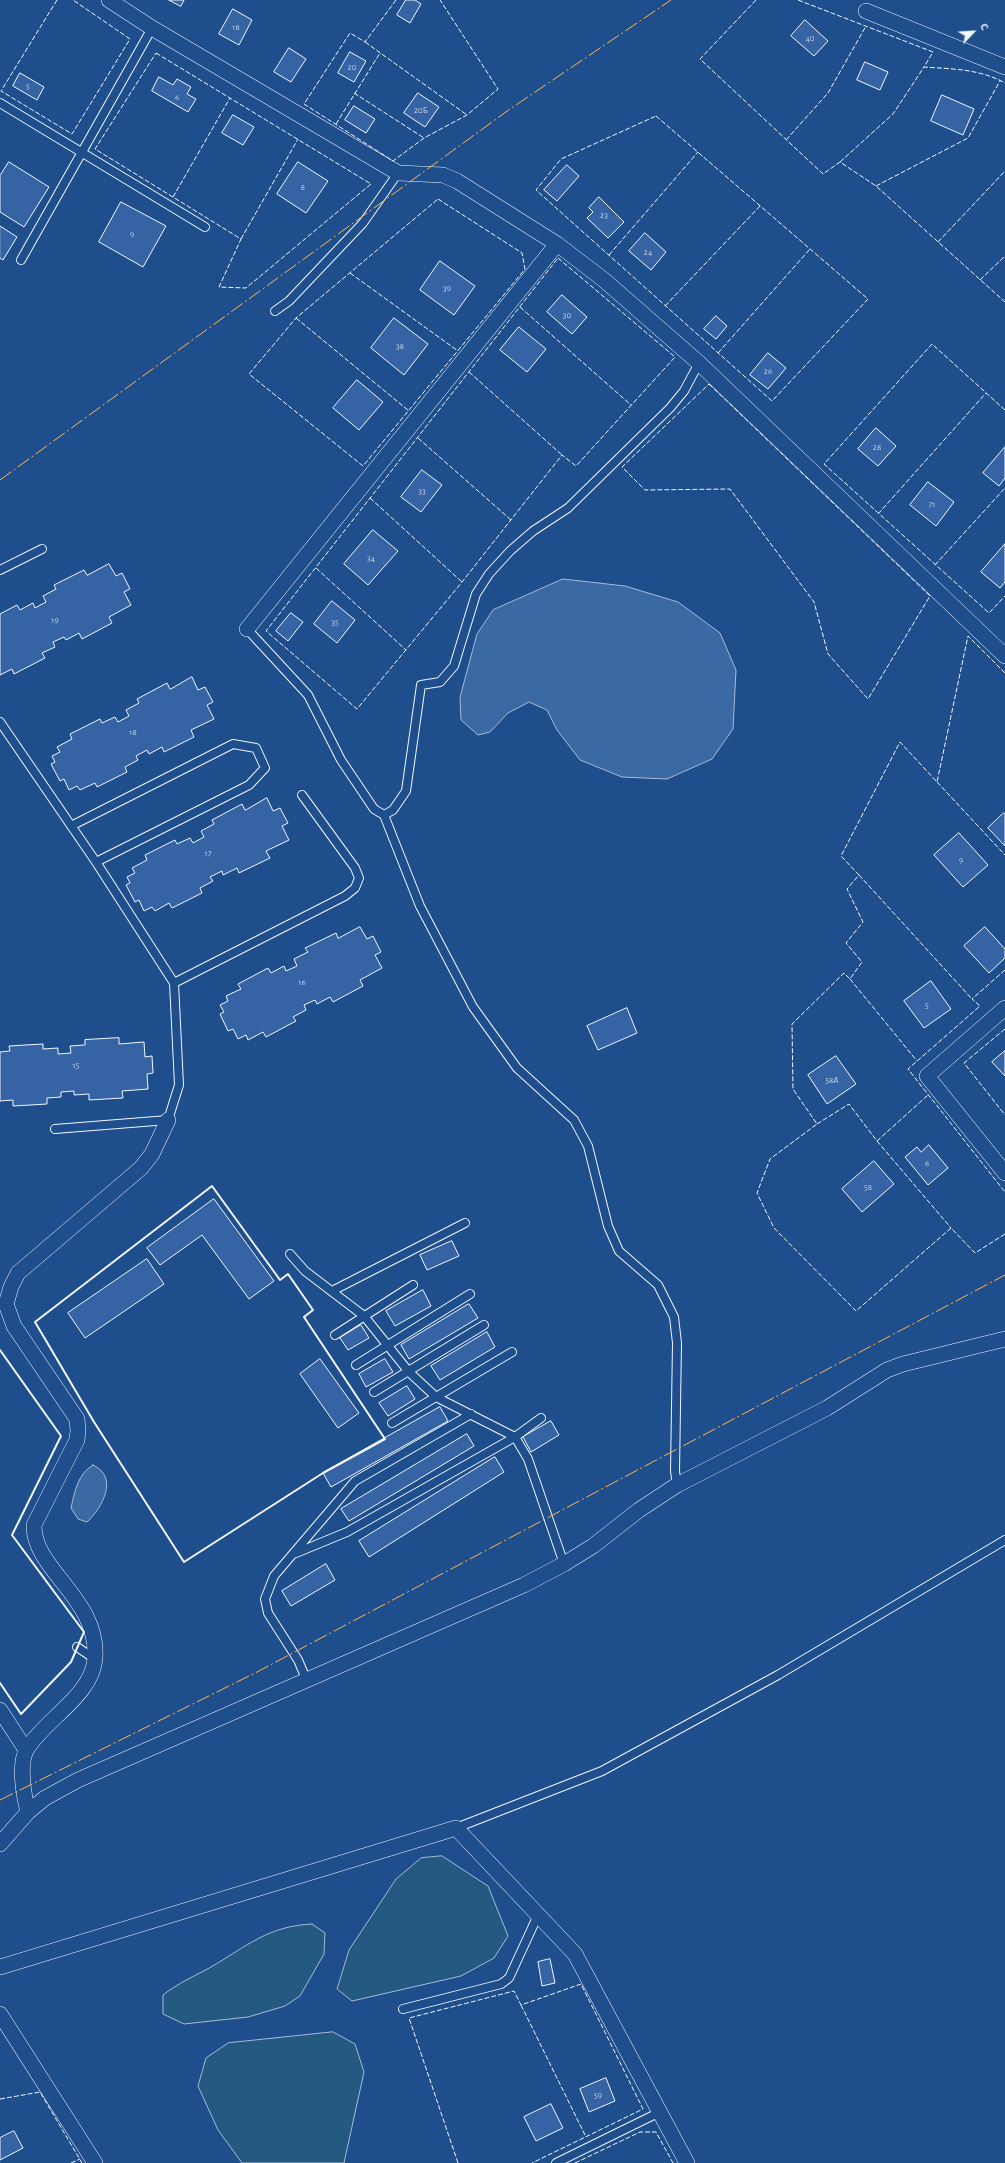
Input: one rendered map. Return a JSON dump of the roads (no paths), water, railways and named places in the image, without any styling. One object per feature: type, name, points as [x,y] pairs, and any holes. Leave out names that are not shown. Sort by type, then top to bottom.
[{"type":"street","points":[[109,0],[152,28],[398,173],[443,175],[457,180],[557,244],[604,280],[698,363],[1005,656]]},
{"type":"street","points":[[866,11],[1005,67]]},
{"type":"street","points":[[247,629],[557,244]]},
{"type":"street","points":[[1005,1008],[927,1076],[1005,1173]]},
{"type":"street","points":[[28,1812],[22,1782],[26,1750],[87,1684],[95,1659],[94,1638],[90,1622],[83,1609],[39,1549],[34,1534],[34,1525],[77,1440],[77,1419],[14,1326],[6,1304],[11,1287],[18,1273],[141,1168],[152,1154],[168,1120]]},
{"type":"street","points":[[0,1844],[28,1812],[45,1798],[78,1780],[524,1586],[593,1546],[639,1510],[677,1485],[827,1408],[887,1370],[903,1364],[1005,1339]]},
{"type":"street","points":[[0,1710],[26,1750]]},
{"type":"street","points":[[0,1967],[456,1828],[575,1954],[687,2163]]},
{"type":"street","points":[[0,2014],[95,2163]]},
{"type":"lane","points":[[21,260],[152,28]]},
{"type":"lane","points":[[0,103],[205,227]]},
{"type":"lane","points":[[275,311],[289,301],[363,223],[398,173]]},
{"type":"lane","points":[[384,815],[393,810],[406,791],[422,685],[440,682],[454,666],[476,594],[489,574],[510,551],[533,531],[568,508],[670,408],[684,391],[698,363]]},
{"type":"lane","points":[[0,570],[42,549]]},
{"type":"lane","points":[[247,629],[308,695],[341,760],[374,809],[384,815],[420,906],[473,1007],[518,1068],[574,1120],[588,1146],[608,1226],[619,1251],[658,1285],[674,1317],[677,1343],[675,1472],[677,1485]]},
{"type":"lane","points":[[0,722],[96,862],[174,984],[179,1085],[168,1120],[55,1129]]},
{"type":"lane","points":[[71,826],[233,744],[256,748],[265,768],[248,785],[96,862]]},
{"type":"lane","points":[[174,984],[345,896],[355,888],[359,878],[355,868],[302,795]]},
{"type":"lane","points":[[332,1291],[465,1223]]},
{"type":"lane","points":[[290,1254],[305,1271],[364,1316],[408,1372],[436,1397],[515,1437],[528,1459],[564,1564]]},
{"type":"lane","points":[[335,1335],[413,1285]]},
{"type":"lane","points":[[356,1365],[470,1294]]},
{"type":"lane","points":[[374,1392],[484,1325]]},
{"type":"lane","points":[[392,1423],[512,1352]]},
{"type":"lane","points":[[307,1681],[298,1660],[268,1614],[265,1599],[274,1576],[355,1482],[471,1414]]},
{"type":"lane","points":[[295,1553],[347,1532],[515,1437],[541,1418]]},
{"type":"lane","points":[[456,1828],[602,1771],[778,1675],[1005,1540]]},
{"type":"lane","points":[[77,1647],[95,1659]]},
{"type":"lane","points":[[403,2009],[500,1984],[510,1978],[538,1915]]},
{"type":"lane","points":[[556,2163],[660,2112]]}]
